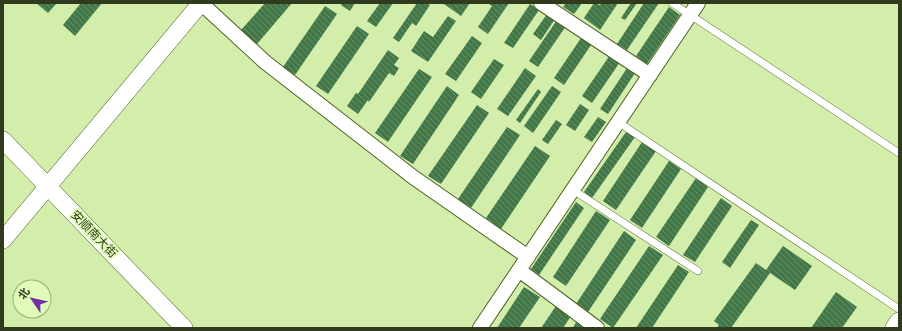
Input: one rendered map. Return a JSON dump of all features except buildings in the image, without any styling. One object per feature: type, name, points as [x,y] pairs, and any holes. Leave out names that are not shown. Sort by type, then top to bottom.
[{"type":"main road","points":[[895,328],[899,322]]},
{"type":"street","points":[[3,240],[201,3],[265,62],[413,177],[528,257]]},
{"type":"street","points":[[541,3],[650,75]]},
{"type":"street","points":[[480,328],[698,3]]},
{"type":"street","name":"安顺南大街","points":[[3,140],[184,328]]},
{"type":"street","points":[[519,270],[597,328]]},
{"type":"lane","points":[[672,3],[899,153]]},
{"type":"lane","points":[[618,122],[899,309]]},
{"type":"lane","points":[[573,190],[698,271]]}]
